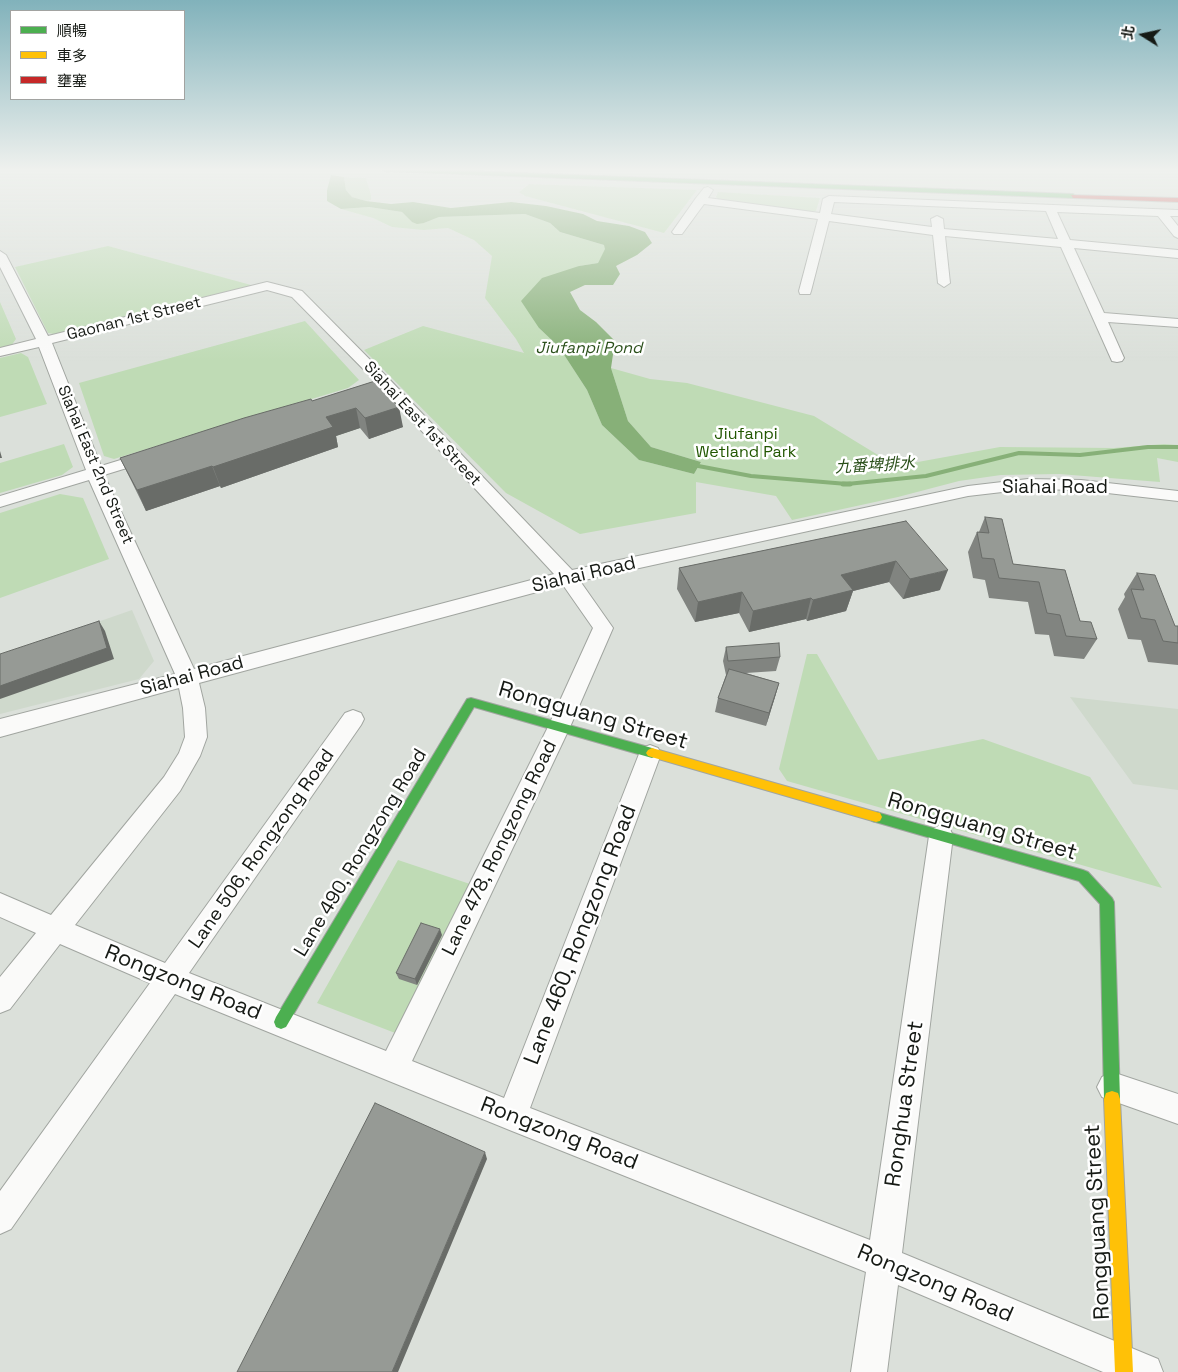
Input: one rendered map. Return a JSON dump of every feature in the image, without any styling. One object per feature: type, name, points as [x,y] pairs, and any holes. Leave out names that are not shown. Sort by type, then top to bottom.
[{"type":"main road","name":"Rongguang Street","points":[[471,702],[1083,876],[1107,902],[1112,1087],[1131,1369]]},
{"type":"main road","name":"Lane 490, Rongzong Road","points":[[282,1022],[471,702]]},
{"type":"street","points":[[806,291],[819,233]]},
{"type":"street","points":[[940,233],[944,283]]},
{"type":"street","points":[[951,233],[1178,254]]},
{"type":"street","points":[[1061,233],[1117,358]]},
{"type":"street","name":"Siahai East 2nd Street","points":[[0,255],[44,341],[94,472],[187,677],[194,708],[196,737],[189,756],[172,784],[54,930]]},
{"type":"street","name":"Gaonan 1st Street","points":[[0,352],[267,286]]},
{"type":"street","name":"Siahai East 1st Street","points":[[267,286],[297,294],[386,384],[568,577]]},
{"type":"street","points":[[1098,317],[1178,323]]},
{"type":"street","points":[[367,390],[386,384]]},
{"type":"street","points":[[0,502],[160,452]]},
{"type":"street","name":"Siahai Road","points":[[0,728],[568,577],[1000,486],[1028,484],[1081,485],[1178,496]]},
{"type":"street","name":"Lane 478, Rongzong Road","points":[[393,1068],[559,727],[603,628],[568,577]]},
{"type":"street","name":"Lane 506, Rongzong Road","points":[[0,1218],[171,979],[353,719]]},
{"type":"street","name":"Lane 460, Rongzong Road","points":[[512,1116],[650,754]]},
{"type":"street","name":"Ronghua Street","points":[[869,1372],[941,836]]},
{"type":"street","name":"Rongzong Road","points":[[0,905],[171,979],[883,1262],[1131,1369]]},
{"type":"street","points":[[0,999],[54,930]]},
{"type":"street","points":[[1112,1087],[1178,1109]]},
{"type":"shaded area","points":[[132,610],[154,661],[139,679],[0,714],[0,656]]},
{"type":"shaded area","points":[[1070,697],[1178,709],[1178,790],[1133,784]]},
{"type":"green space","name":"Jiufanpi Wetland Park","points":[[459,233],[563,233],[604,245],[606,249],[598,263],[579,266],[539,328],[559,347],[587,390],[602,425],[639,460],[694,474],[701,462],[651,447],[628,421],[611,368],[650,379],[687,383],[814,416],[896,466],[1000,447],[1114,448],[1164,444],[1178,445],[1178,462],[1157,458],[1160,482],[1059,474],[1001,475],[959,481],[898,497],[792,520],[776,496],[696,482],[696,513],[580,534],[506,493],[364,350],[423,326],[524,353],[516,339],[485,298],[492,256],[474,240]]},
{"type":"green space","points":[[108,246],[251,285],[247,288],[59,335],[48,333],[15,267]]},
{"type":"green space","points":[[0,302],[16,339],[11,346],[0,348]]},
{"type":"green space","points":[[305,321],[359,380],[348,388],[114,459],[104,456],[79,383]]},
{"type":"green space","points":[[21,353],[28,357],[47,404],[0,417],[0,358]]},
{"type":"green space","points":[[64,444],[73,467],[62,475],[0,493],[0,463]]},
{"type":"green space","points":[[60,494],[83,498],[109,559],[0,598],[0,513]]},
{"type":"green space","points":[[807,654],[817,654],[878,760],[983,739],[1090,777],[1162,888],[787,781],[779,769]]},
{"type":"green space","points":[[398,860],[476,886],[403,1036],[317,1003]]},
{"type":"water","name":"Jiufanpi Pond","points":[[563,233],[646,233],[652,243],[637,255],[616,266],[620,274],[613,285],[585,285],[570,292],[580,310],[596,322],[615,341],[611,368],[628,421],[651,447],[701,462],[694,474],[639,460],[602,425],[587,390],[559,347],[539,328],[521,301],[542,278],[579,266],[598,263],[605,249],[604,245]]},
{"type":"building","points":[[375,381],[399,407],[365,418],[356,408],[326,417],[333,427],[137,490],[120,458],[244,418],[311,399],[312,401]]},
{"type":"building","points":[[985,517],[1002,519],[1013,564],[1065,570],[1080,621],[1091,622],[1097,639],[1066,636],[1060,615],[1047,613],[1039,582],[999,578],[994,559],[982,558],[977,532],[989,533]]},
{"type":"building","points":[[906,521],[948,570],[910,579],[896,561],[841,575],[853,590],[813,600],[811,598],[753,611],[742,592],[698,602],[679,568]]},
{"type":"building","points":[[1137,573],[1155,575],[1175,626],[1178,626],[1178,643],[1163,641],[1155,620],[1141,618],[1131,589],[1144,590]]},
{"type":"building","points":[[99,621],[107,648],[0,686],[0,654]]},
{"type":"building","points":[[779,643],[780,657],[728,661],[726,647]]},
{"type":"building","points":[[729,669],[779,683],[769,713],[718,698]]},
{"type":"building","points":[[421,923],[440,929],[415,979],[396,973]]},
{"type":"building","points":[[375,1103],[485,1152],[392,1372],[237,1372]]},
{"type":"waterway","name":"九番埤排水","points":[[847,484],[926,476],[1019,453],[1080,455],[1148,447],[1178,447]]},
{"type":"waterway","name":"九番埤排水","points":[[693,465],[751,476],[847,484]]},
{"type":"traffic: fast","points":[[281,1022],[471,702],[652,753]]},
{"type":"traffic: fast","points":[[876,817],[1083,876],[1107,902],[1112,1099]]},
{"type":"traffic: slow","points":[[652,753],[876,817]]},
{"type":"traffic: slow","points":[[1112,1099],[1124,1372]]}]
